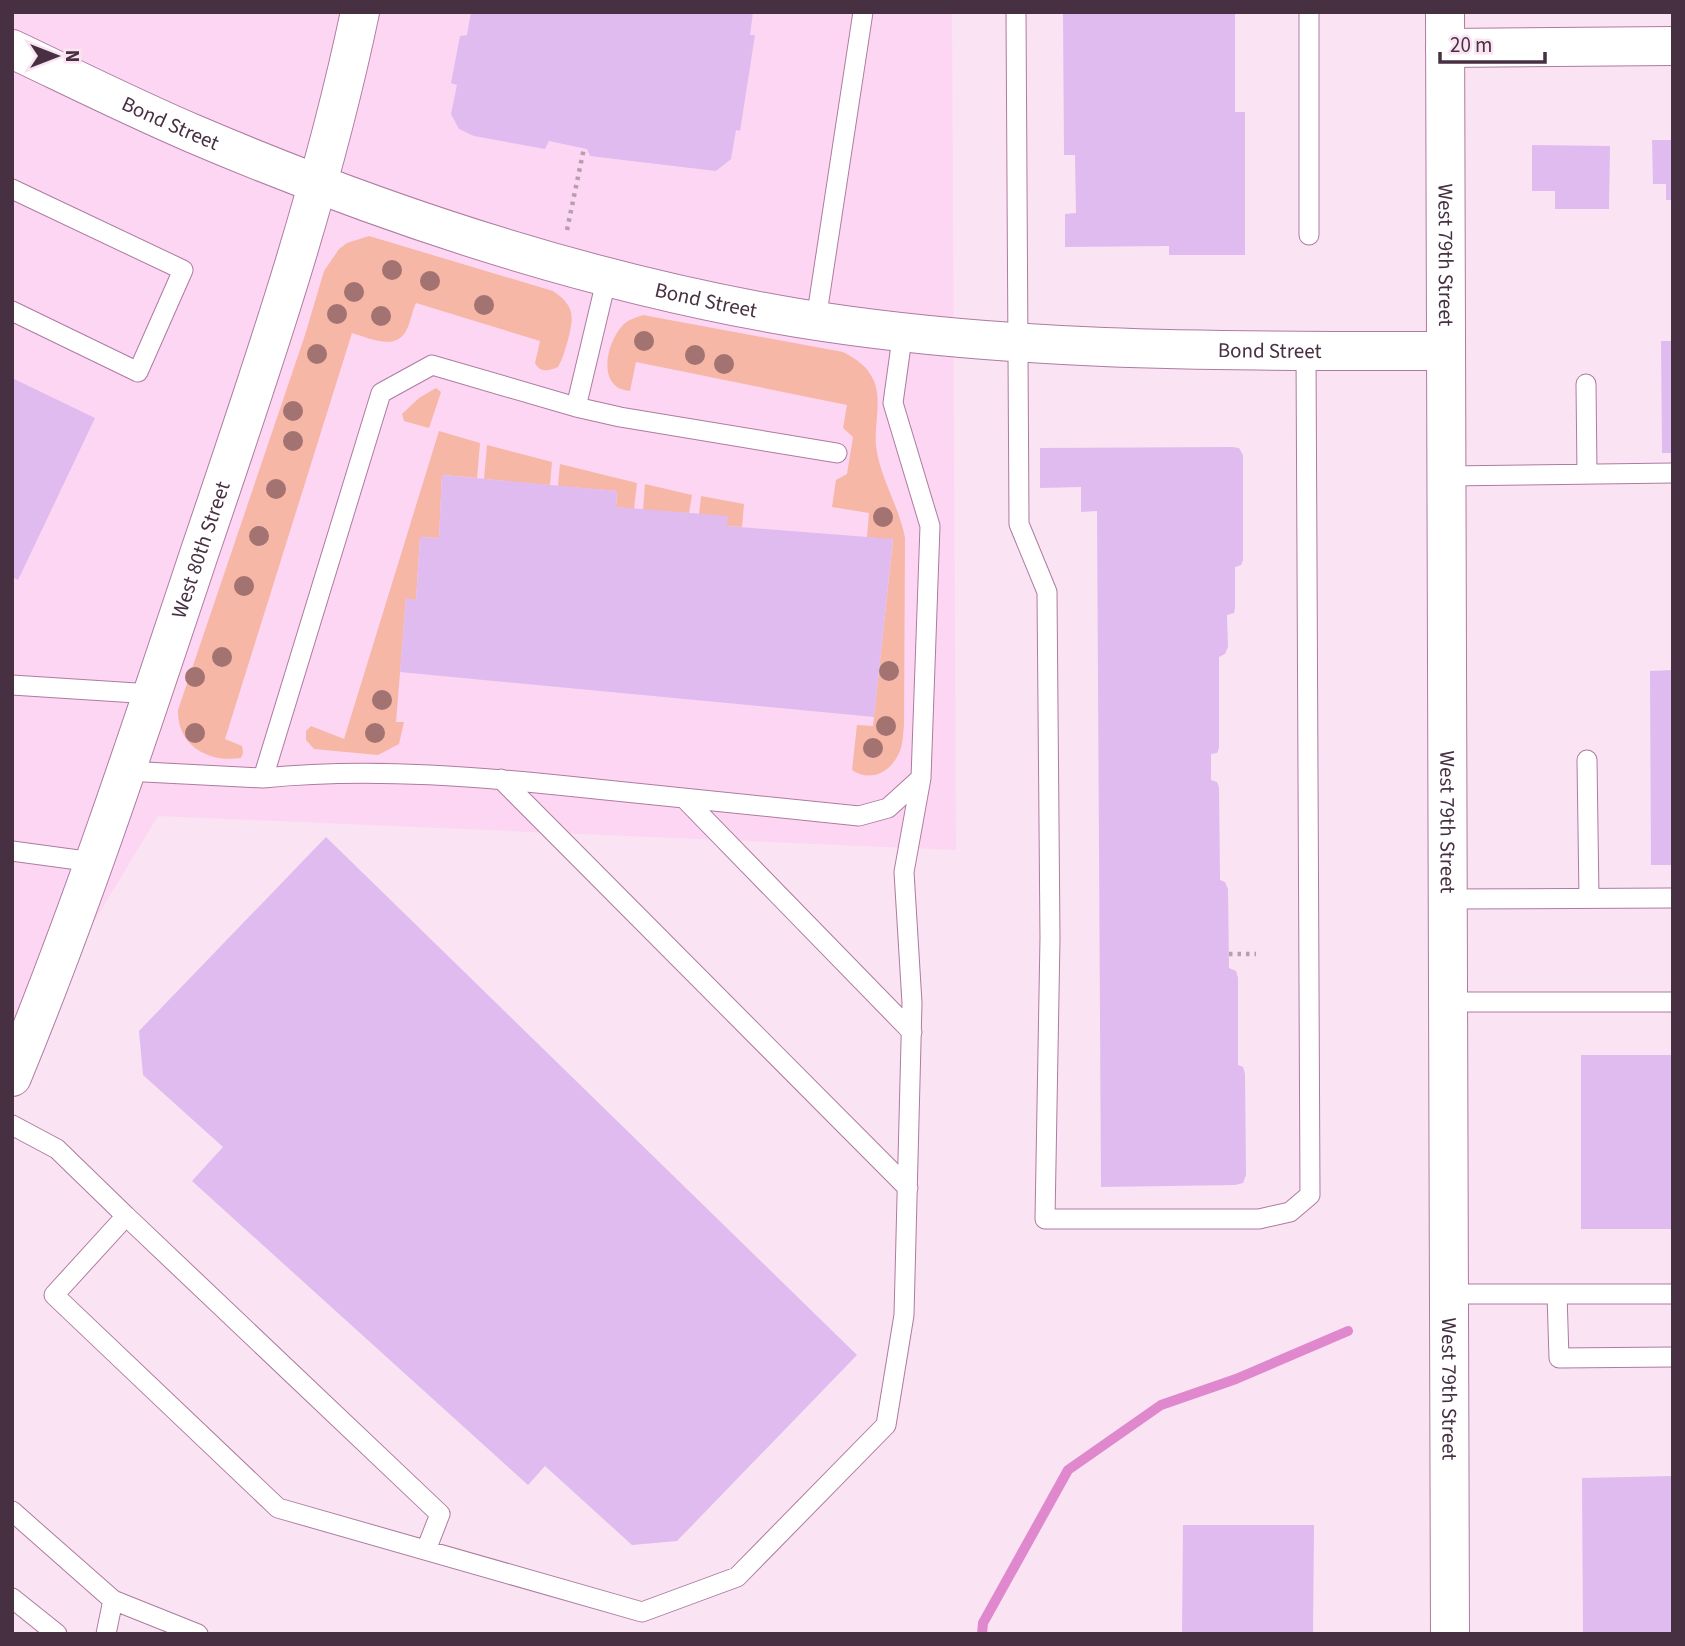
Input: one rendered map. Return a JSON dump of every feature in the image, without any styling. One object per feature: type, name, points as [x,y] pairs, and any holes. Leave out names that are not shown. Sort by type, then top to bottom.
[{"type":"street","name":"West 80th Street","points":[[12,1077],[43,1003],[125,771],[290,285],[360,12]]},
{"type":"street","points":[[1445,30],[1673,46]]},
{"type":"street","name":"West 79th Street","points":[[1445,30],[1450,1634]]},
{"type":"street","name":"Bond Street","points":[[12,49],[192,133],[318,184],[516,254],[665,291],[816,320],[939,336],[1155,349],[1444,351]]},
{"type":"lane","points":[[816,320],[863,12]]},
{"type":"lane","points":[[1016,12],[1018,524],[1047,592],[1050,939],[1045,1219],[1259,1219],[1290,1212],[1310,1195],[1306,351]]},
{"type":"lane","points":[[1308,12],[1308,235]]},
{"type":"lane","points":[[12,188],[183,270],[138,372],[12,311]]},
{"type":"lane","points":[[576,407],[607,277]]},
{"type":"lane","points":[[126,1216],[54,1295],[278,1508],[642,1612],[737,1577],[886,1425],[904,1315],[912,1003],[904,872],[921,778],[930,526],[892,403],[903,331]]},
{"type":"lane","points":[[263,778],[381,393],[432,365],[620,417],[837,453]]},
{"type":"lane","points":[[1586,384],[1587,474]]},
{"type":"lane","points":[[1445,476],[1673,473]]},
{"type":"lane","points":[[12,684],[152,694]]},
{"type":"lane","points":[[1587,760],[1589,898]]},
{"type":"lane","points":[[125,771],[263,778],[318,772],[375,772],[501,779],[859,816],[888,808],[921,778]]},
{"type":"lane","points":[[501,779],[908,1188]]},
{"type":"lane","points":[[684,798],[912,1032]]},
{"type":"lane","points":[[12,850],[93,862]]},
{"type":"lane","points":[[1447,899],[1673,898]]},
{"type":"lane","points":[[1447,1003],[1673,1003]]},
{"type":"lane","points":[[12,1125],[57,1149],[440,1514],[426,1550]]},
{"type":"lane","points":[[1449,1294],[1673,1294]]},
{"type":"lane","points":[[1558,1294],[1559,1358],[1673,1357]]},
{"type":"lane","points":[[12,1511],[113,1600],[198,1634]]},
{"type":"lane","points":[[12,1598],[57,1634]]},
{"type":"lane","points":[[106,1634],[113,1600]]},
{"type":"path","points":[[558,264],[584,148]]},
{"type":"path","points":[[1229,954],[1256,954]]},
{"type":"shaded area","points":[[12,12],[952,12],[956,850],[158,816],[12,1057]]},
{"type":"shaded area","points":[[369,236],[553,291],[571,312],[568,340],[558,367],[542,370],[535,363],[540,341],[416,303],[407,329],[397,340],[382,342],[352,333],[225,739],[242,746],[243,753],[241,758],[217,758],[197,749],[189,742],[179,722],[178,710],[305,335],[324,271],[339,249],[347,243]]},
{"type":"shaded area","points":[[643,315],[843,352],[862,364],[874,381],[878,404],[878,458],[905,538],[903,737],[898,756],[881,772],[867,776],[852,770],[857,725],[873,726],[893,540],[867,537],[869,513],[832,507],[836,480],[847,474],[853,437],[843,428],[847,405],[636,362],[630,391],[619,388],[608,374],[607,364],[612,342],[625,323]]},
{"type":"shaded area","points":[[436,388],[441,392],[429,428],[404,421],[402,414],[419,398]]},
{"type":"shaded area","points":[[439,431],[480,443],[477,478],[442,475],[439,538],[420,537],[416,600],[406,599],[396,722],[404,722],[399,744],[378,755],[314,749],[306,740],[306,731],[311,726],[344,739]]},
{"type":"shaded area","points":[[487,445],[552,462],[550,485],[484,479]]},
{"type":"shaded area","points":[[560,464],[637,483],[634,509],[616,507],[617,491],[558,486]]},
{"type":"shaded area","points":[[645,484],[692,495],[689,513],[643,510]]},
{"type":"shaded area","points":[[701,496],[744,504],[742,527],[727,526],[699,514]]},
{"type":"building","points":[[471,12],[753,12],[750,35],[755,35],[740,131],[736,130],[731,159],[716,171],[590,156],[587,149],[549,141],[545,149],[474,136],[459,129],[451,114],[457,85],[451,83],[460,36],[467,35]]},
{"type":"building","points":[[1063,12],[1235,12],[1235,112],[1245,112],[1245,255],[1169,255],[1169,246],[1065,247],[1065,214],[1076,213],[1075,155],[1064,155]]},
{"type":"building","points":[[1652,140],[1673,140],[1673,200],[1666,200],[1666,184],[1653,184]]},
{"type":"building","points":[[1532,145],[1610,146],[1609,209],[1555,209],[1555,191],[1532,191]]},
{"type":"building","points":[[1661,341],[1673,341],[1673,453],[1662,453]]},
{"type":"building","points":[[12,378],[95,418],[18,580],[12,577]]},
{"type":"building","points":[[1040,448],[1239,448],[1243,455],[1243,560],[1241,565],[1235,567],[1235,608],[1234,613],[1227,615],[1228,647],[1225,654],[1219,657],[1219,748],[1217,753],[1211,754],[1211,780],[1217,782],[1219,787],[1220,880],[1225,882],[1228,889],[1229,968],[1236,971],[1238,978],[1238,1065],[1243,1067],[1245,1074],[1246,1175],[1243,1183],[1235,1185],[1101,1187],[1097,511],[1081,512],[1081,487],[1040,488]]},
{"type":"building","points":[[442,475],[617,491],[616,507],[728,516],[727,526],[893,539],[874,717],[400,672],[406,598],[416,600],[420,537],[439,538]]},
{"type":"building","points":[[1673,670],[1673,865],[1651,865],[1650,671]]},
{"type":"building","points":[[326,837],[857,1355],[677,1541],[632,1545],[545,1466],[528,1485],[192,1181],[223,1147],[143,1075],[139,1031]]},
{"type":"building","points":[[1581,1055],[1673,1055],[1673,1229],[1581,1229]]},
{"type":"building","points":[[1673,1476],[1673,1634],[1583,1634],[1582,1478]]},
{"type":"building","points":[[1183,1525],[1314,1525],[1313,1634],[1182,1634]]},
{"type":"waterway","points":[[982,1634],[983,1623],[1068,1470],[1161,1405],[1236,1379],[1348,1331]]}]
